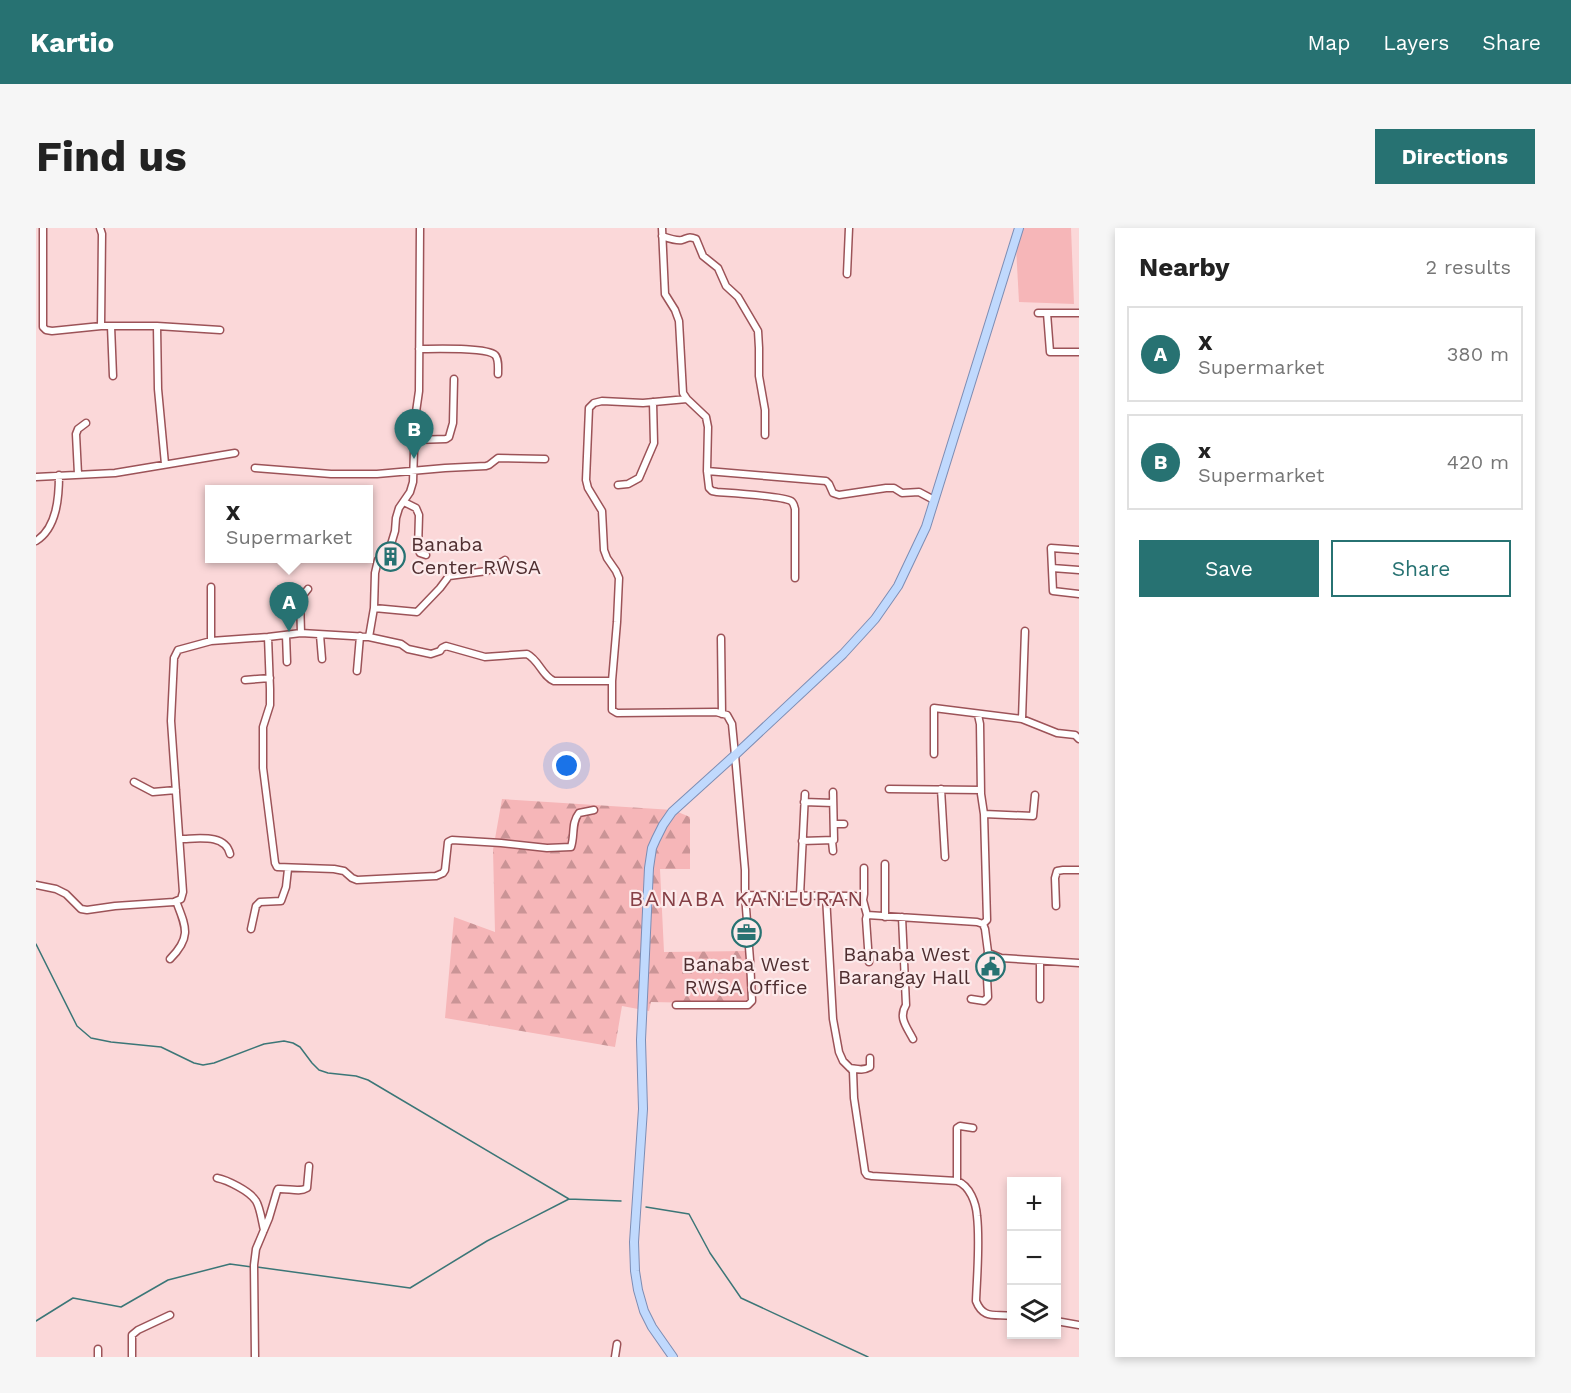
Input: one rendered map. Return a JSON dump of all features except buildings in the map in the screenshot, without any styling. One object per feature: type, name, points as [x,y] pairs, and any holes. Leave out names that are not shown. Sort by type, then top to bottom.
[{"type":"main road","points":[[673,1357],[652,1327],[638,1290],[635,1271],[634,1242],[644,1085],[641,1040],[649,868],[652,848],[668,817],[678,806],[843,654],[875,619],[898,586],[926,527],[1019,228]]},
{"type":"street","points":[[43,228],[43,327],[45,330],[101,326],[157,326],[220,330]]},
{"type":"street","points":[[100,228],[102,234],[101,326]]},
{"type":"street","points":[[369,637],[378,560],[389,550],[399,508],[410,492],[413,482],[415,419],[419,391],[420,228]]},
{"type":"street","points":[[662,228],[664,294],[680,321],[683,393],[706,417],[708,427],[709,488],[712,491],[790,500],[793,503],[795,578]]},
{"type":"street","points":[[847,274],[849,228]]},
{"type":"street","points":[[662,236],[681,240],[689,237],[696,239],[703,256],[718,268],[726,286],[738,297],[758,331],[759,376],[765,410],[765,435]]},
{"type":"street","points":[[1038,313],[1079,313]]},
{"type":"street","points":[[1047,313],[1050,352],[1079,352]]},
{"type":"street","points":[[111,326],[113,376]]},
{"type":"street","points":[[157,326],[158,388],[165,464]]},
{"type":"street","points":[[419,348],[482,350],[494,354],[498,374]]},
{"type":"street","points":[[414,440],[449,437],[453,423],[454,379]]},
{"type":"street","points":[[676,1005],[748,1005],[752,1001],[745,870],[732,724],[727,715],[716,712],[616,713],[612,710],[619,578],[604,550],[602,511],[588,488],[586,480],[587,416],[589,408],[594,403],[602,401],[643,403],[687,399]]},
{"type":"street","points":[[618,485],[627,484],[639,477],[654,443],[653,402]]},
{"type":"street","points":[[78,474],[76,434],[78,429],[86,423]]},
{"type":"street","points":[[36,477],[115,473],[235,453]]},
{"type":"street","points":[[255,468],[344,474],[392,474],[486,466],[498,458],[545,459]]},
{"type":"street","points":[[707,471],[826,481],[833,493],[839,495],[894,488],[902,493],[920,492],[934,500]]},
{"type":"street","points":[[36,541],[46,533],[57,505],[59,475]]},
{"type":"street","points":[[404,502],[416,508],[419,515],[418,549],[420,554],[426,555]]},
{"type":"street","points":[[1079,550],[1051,548],[1053,591],[1079,594]]},
{"type":"street","points":[[374,608],[417,612],[448,576],[487,571],[505,560]]},
{"type":"street","points":[[1052,568],[1079,570]]},
{"type":"street","points":[[211,587],[211,641]]},
{"type":"street","points":[[301,633],[300,599],[308,588]]},
{"type":"street","points":[[1022,719],[1025,631]]},
{"type":"street","points":[[36,885],[56,889],[66,894],[81,909],[87,910],[176,902],[181,899],[183,892],[171,706],[174,658],[178,650],[182,648],[211,641],[286,634],[360,636],[400,644],[408,649],[432,654],[446,646],[485,657],[527,654],[548,679],[554,681],[612,681]]},
{"type":"street","points":[[286,634],[287,662]]},
{"type":"street","points":[[320,635],[322,659]]},
{"type":"street","points":[[357,671],[360,636]]},
{"type":"street","points":[[268,637],[270,705],[263,727],[263,768],[275,863],[278,867],[334,869],[357,879],[436,876],[445,870],[448,842],[452,840],[547,848],[571,847],[576,817],[579,813],[594,810]]},
{"type":"street","points":[[721,638],[722,714]]},
{"type":"street","points":[[245,680],[270,678]]},
{"type":"street","points":[[934,754],[934,708],[1022,719],[1057,732],[1075,735],[1079,739]]},
{"type":"street","points":[[978,714],[987,920],[983,924]]},
{"type":"street","points":[[134,782],[153,792],[176,790]]},
{"type":"street","points":[[889,789],[981,790]]},
{"type":"street","points":[[941,789],[945,857]]},
{"type":"street","points":[[833,792],[833,851]]},
{"type":"street","points":[[800,895],[805,794]]},
{"type":"street","points":[[984,814],[1034,816],[1035,795]]},
{"type":"street","points":[[804,802],[833,803]]},
{"type":"street","points":[[834,824],[844,824]]},
{"type":"street","points":[[180,838],[219,840],[225,844],[230,854]]},
{"type":"street","points":[[802,841],[832,841]]},
{"type":"street","points":[[885,864],[885,917]]},
{"type":"street","points":[[251,929],[256,906],[260,902],[281,901],[286,887],[288,868]]},
{"type":"street","points":[[864,868],[863,900],[867,915],[869,962]]},
{"type":"street","points":[[1056,906],[1057,871],[1079,870]]},
{"type":"street","points":[[745,896],[855,896],[863,900]]},
{"type":"street","points":[[826,896],[833,1019],[838,1052],[853,1071],[854,1098],[867,1175],[963,1183],[968,1189],[977,1216],[976,1301],[984,1314],[1007,1316]]},
{"type":"street","points":[[170,958],[180,949],[185,937],[183,920],[176,902]]},
{"type":"street","points":[[867,915],[983,924],[988,952],[986,959],[988,997],[984,1001],[971,999]]},
{"type":"street","points":[[902,917],[906,1005],[902,1020],[913,1039]]},
{"type":"street","points":[[988,952],[1001,958],[1079,963]]},
{"type":"street","points":[[1040,961],[1040,999]]},
{"type":"street","points":[[849,1068],[862,1070],[868,1068],[870,1058]]},
{"type":"street","points":[[957,1181],[957,1128],[960,1126],[973,1128]]},
{"type":"street","points":[[255,1357],[254,1265],[256,1249],[278,1189],[302,1190],[307,1188],[309,1166]]},
{"type":"street","points":[[217,1178],[231,1183],[254,1198],[264,1230]]},
{"type":"street","points":[[132,1357],[132,1335],[170,1315]]},
{"type":"street","points":[[1061,1322],[1079,1324]]},
{"type":"street","points":[[615,1357],[617,1344]]},
{"type":"street","points":[[98,1349],[98,1357]]},
{"type":"green space","points":[[1015,228],[1071,228],[1074,304],[1019,302]]},
{"type":"green space","points":[[502,799],[673,810],[690,817],[690,869],[660,869],[664,952],[747,951],[748,1004],[651,1002],[649,1011],[622,1006],[615,1047],[445,1018],[454,917],[495,932],[493,850]]},
{"type":"waterway","points":[[36,944],[77,1026],[91,1038],[161,1047],[203,1065],[264,1044],[284,1041],[293,1043],[300,1047],[319,1070],[368,1080],[569,1199],[621,1201]]},
{"type":"waterway","points":[[257,1267],[410,1288],[487,1241],[569,1199]]},
{"type":"waterway","points":[[646,1207],[689,1214],[710,1253],[741,1298],[868,1357]]},
{"type":"waterway","points":[[36,1321],[73,1298],[121,1307],[168,1280],[230,1264],[252,1267]]},
{"type":"place","name":"x","points":[[414,459]]},
{"type":"place","name":"Banaba Center RWSA","points":[[390,556]]},
{"type":"place","name":"X","points":[[289,632]]},
{"type":"place","name":"Banaba West RWSA Office","points":[[746,933]]},
{"type":"place","name":"Banaba West Barangay Hall","points":[[991,966]]},
{"type":"district","name":"BANABA KANLURAN","points":[[747,898]]}]
